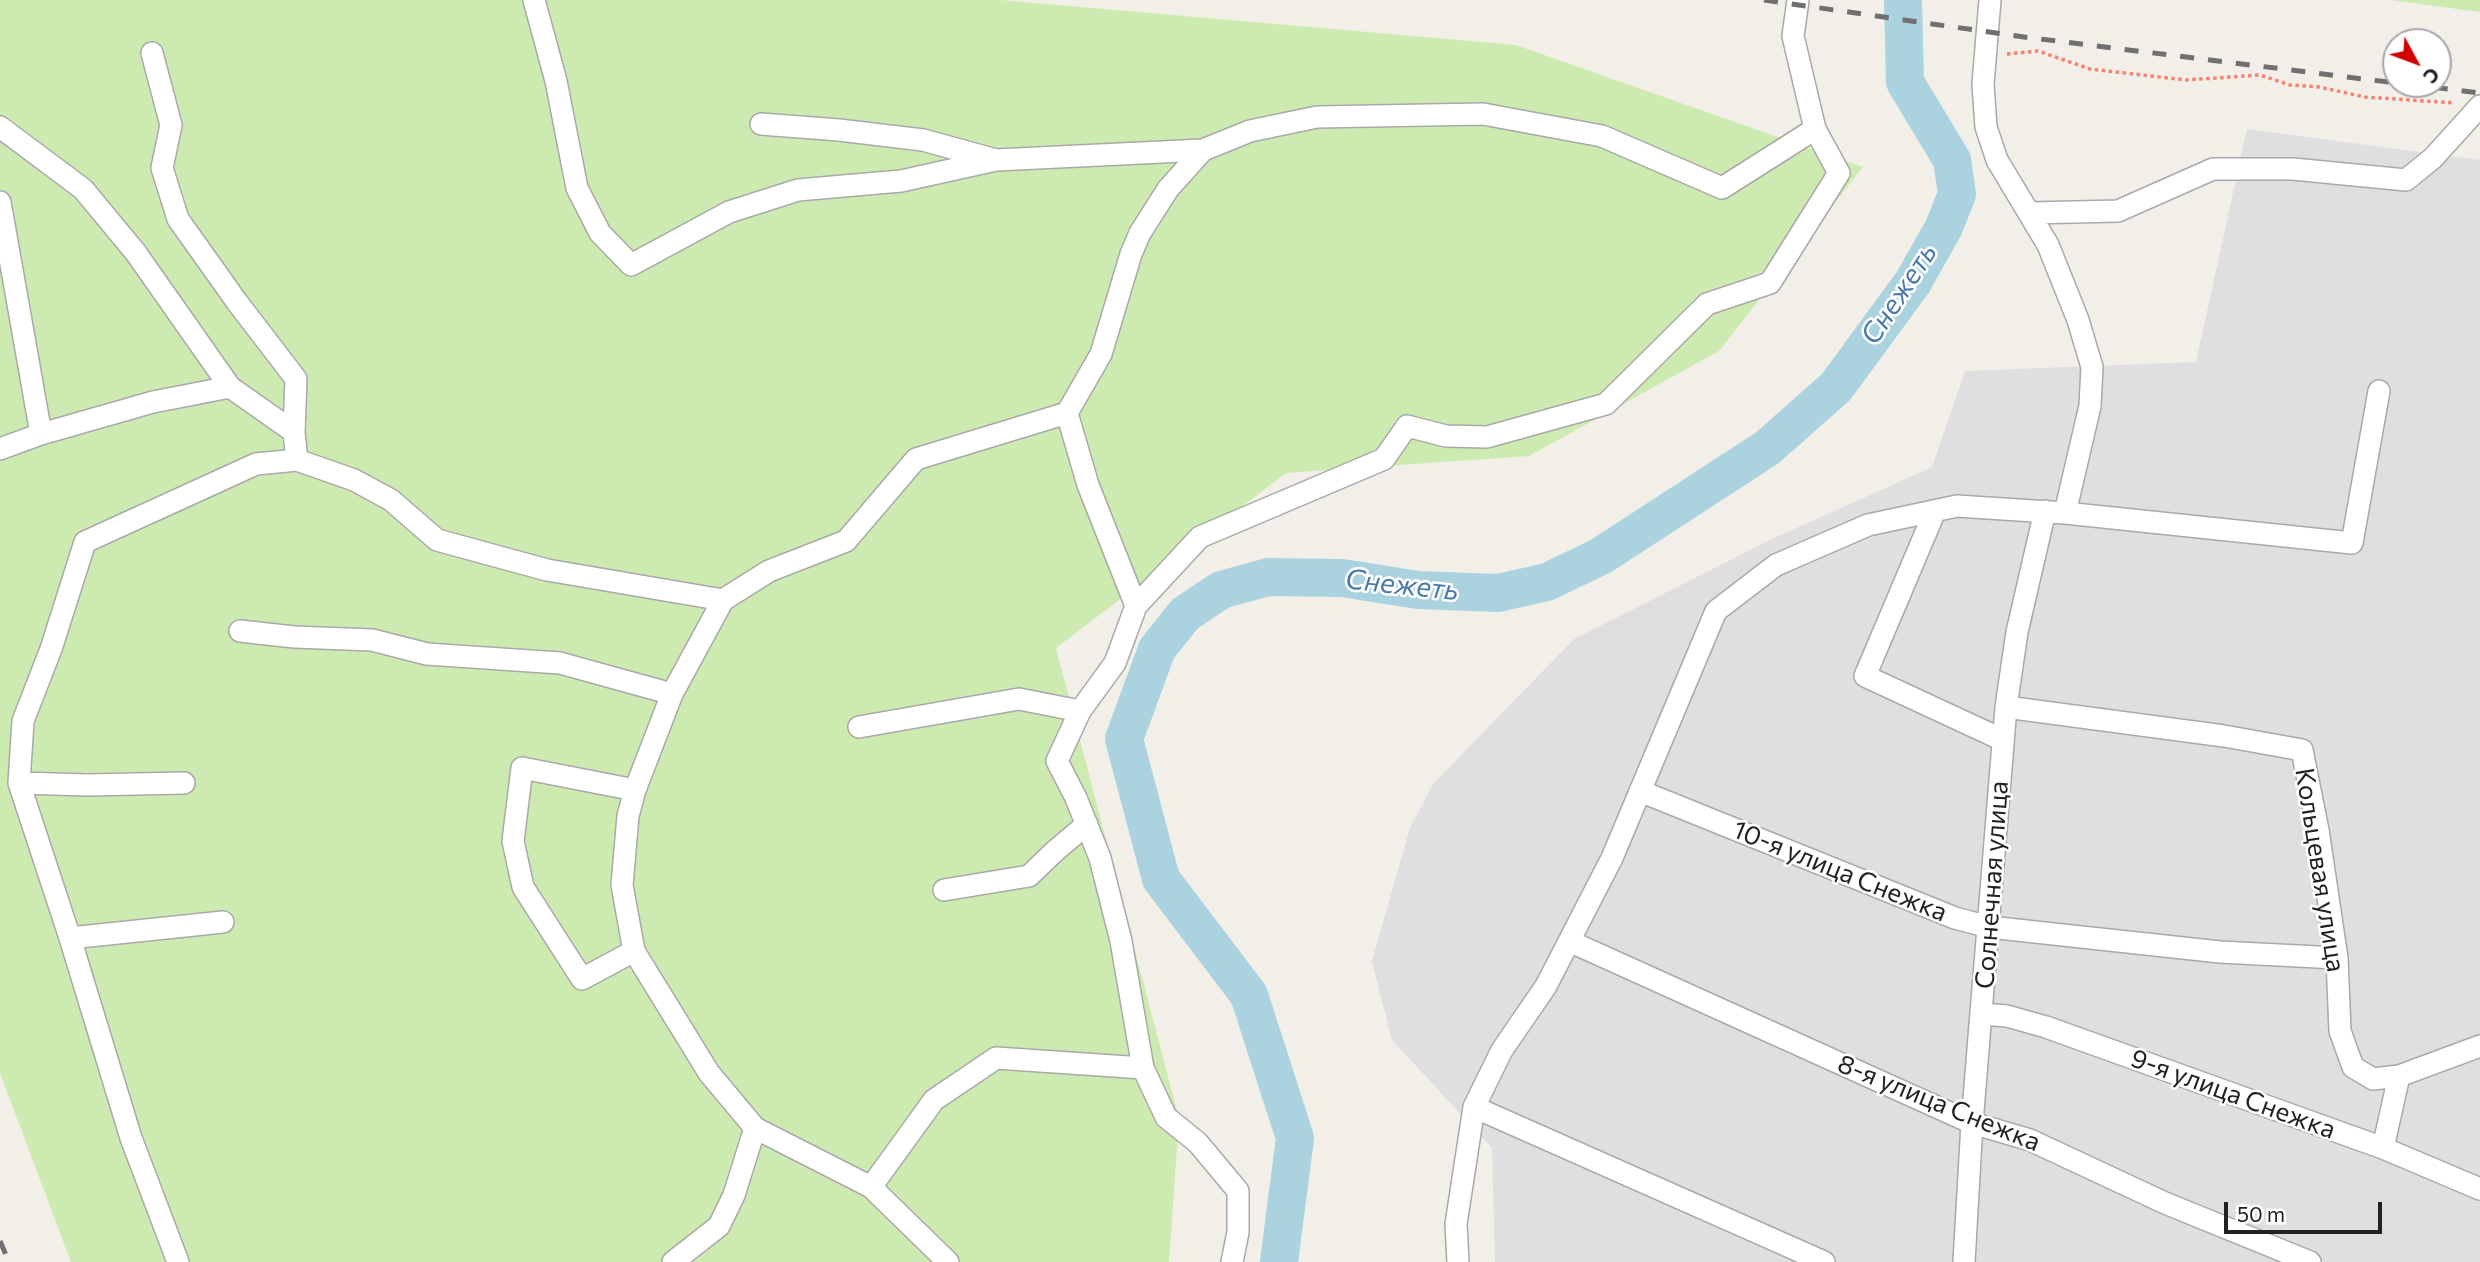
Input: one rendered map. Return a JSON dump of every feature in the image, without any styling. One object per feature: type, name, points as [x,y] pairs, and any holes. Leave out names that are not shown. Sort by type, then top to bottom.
[{"type":"street","points":[[534,0],[556,81],[577,188],[600,233],[631,265],[729,212],[798,190],[901,181],[996,160],[1203,150],[1250,131],[1317,117],[1483,114],[1602,136],[1722,188],[1815,129]]},
{"type":"street","points":[[1232,1262],[1238,1232],[1238,1191],[1198,1143],[1166,1117],[1143,1068],[1121,941],[1100,858],[1057,761],[1080,711],[1115,663],[1136,606],[1200,537],[1384,459],[1407,426],[1446,436],[1486,437],[1606,404],[1707,304],[1770,283],[1839,173],[1815,129],[1793,37],[1798,0]]},
{"type":"street","name":"Солнечная улица","points":[[1964,1262],[1972,1123],[2006,707],[2017,632],[2090,406],[2092,367],[2048,245],[1997,160],[1986,127],[1983,84],[1990,0]]},
{"type":"street","points":[[152,53],[172,125],[162,168],[178,219],[296,379],[294,432],[297,460]]},
{"type":"street","points":[[2030,213],[2118,211],[2213,169],[2293,169],[2406,180],[2433,158],[2474,105]]},
{"type":"street","points":[[761,124],[923,140],[996,160]]},
{"type":"street","points":[[0,127],[83,189],[136,254],[230,387],[294,432]]},
{"type":"street","points":[[948,1262],[871,1187],[755,1128],[709,1073],[634,951],[622,885],[628,816],[671,694],[723,600],[769,571],[846,541],[916,459],[1067,412],[1101,354],[1131,254],[1140,233],[1168,189],[1203,150]]},
{"type":"street","points":[[0,202],[41,435]]},
{"type":"street","points":[[0,449],[153,402],[230,387]]},
{"type":"street","points":[[1458,1262],[1456,1224],[1474,1107],[1502,1050],[1546,986],[1612,858],[1716,611],[1776,565],[1868,525],[1957,506],[2055,512],[2352,543],[2379,391]]},
{"type":"street","points":[[1067,412],[1088,485],[1136,606]]},
{"type":"street","points":[[178,1262],[131,1138],[19,783],[23,721],[51,649],[85,542],[256,464],[297,460],[354,480],[391,500],[437,540],[547,570],[723,600]]},
{"type":"street","points":[[1936,510],[1865,676],[2003,740]]},
{"type":"street","points":[[240,631],[294,637],[372,640],[427,654],[560,663],[671,694]]},
{"type":"street","points":[[859,727],[1018,699],[1080,711]]},
{"type":"street","name":"Кольцевая улица","points":[[2006,707],[2224,736],[2302,750],[2318,830],[2337,958],[2340,1031],[2353,1067],[2373,1079],[2399,1076],[2480,1046]]},
{"type":"street","points":[[634,951],[582,979],[523,887],[513,841],[522,768],[635,790]]},
{"type":"street","points":[[19,783],[184,783]]},
{"type":"street","name":"10-я улица Снежка","points":[[1640,791],[1955,918],[1989,927],[2220,952],[2337,958]]},
{"type":"street","points":[[944,890],[1030,876],[1087,824]]},
{"type":"street","points":[[70,938],[223,922]]},
{"type":"street","name":"8-я улица Снежка","points":[[1569,941],[1972,1123],[2030,1140],[2165,1203],[2310,1262]]},
{"type":"street","name":"9-я улица Снежка","points":[[1982,1014],[2007,1016],[2046,1027],[2383,1148],[2480,1189]]},
{"type":"street","points":[[871,1187],[934,1100],[996,1058],[1143,1068]]},
{"type":"street","points":[[2383,1148],[2399,1076]]},
{"type":"street","points":[[1474,1107],[1824,1262]]},
{"type":"street","points":[[673,1262],[719,1226],[734,1195],[755,1128]]},
{"type":"path","points":[[1984,57],[2038,51],[2090,69],[2186,80],[2260,75],[2290,85],[2319,87],[2365,97],[2474,105]]},
{"type":"shaded area","points":[[2247,129],[2480,160],[2480,1262],[1495,1262],[1492,1148],[1392,1040],[1372,961],[1410,828],[1433,784],[1574,639],[1772,539],[1932,467],[1965,371],[2196,362]]},
{"type":"green space","points":[[0,0],[1001,0],[1516,45],[1863,167],[1719,351],[1529,456],[1286,473],[1056,648],[1179,1119],[1169,1262],[71,1262],[0,1073]]},
{"type":"green space","points":[[2390,0],[2480,0],[2480,12]]},
{"type":"waterway","name":"Снежеть","points":[[1279,1262],[1295,1138],[1249,995],[1161,879],[1124,739],[1157,649],[1185,614],[1221,590],[1268,577],[1342,578],[1418,590],[1498,593],[1547,582],[1601,556],[1767,448],[1836,387],[1913,282],[1944,227],[1957,194],[1952,160],[1905,82],[1903,0]]},
{"type":"railway","points":[[1764,0],[2024,37],[2382,81]]},
{"type":"railway","points":[[2452,90],[2480,93]]},
{"type":"railway","points":[[0,1241],[9,1262]]}]
